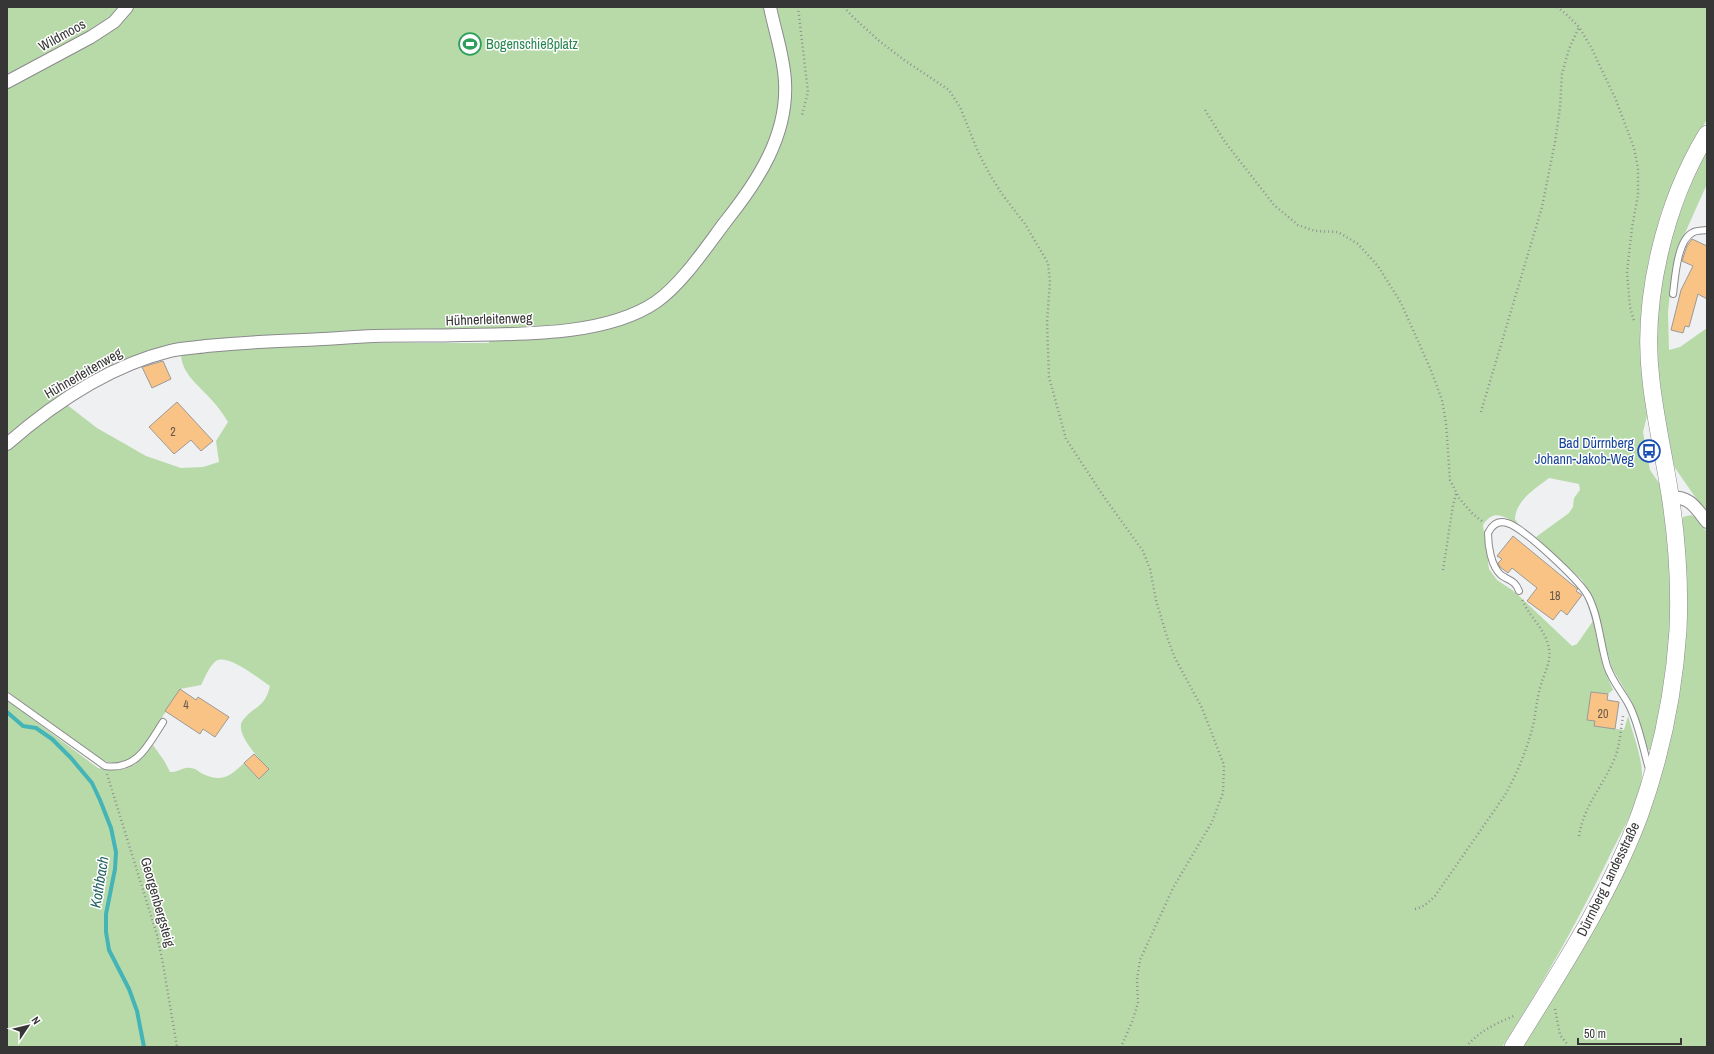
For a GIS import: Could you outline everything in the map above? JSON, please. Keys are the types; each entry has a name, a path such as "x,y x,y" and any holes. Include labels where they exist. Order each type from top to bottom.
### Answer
{"main road":[{"name":"Dürrnberg Landesstraße","path":"1513,1047 1552,984 1594,910 1621,858 1640,815 1652,776 1668,710 1678,628 1677,555 1670,497 1650,380 1649,340 1655,276 1665,229 1682,182 1707,134"}],"street":[{"name":"Wildmoos","path":"7,82 91,37 114,22 127,7"},
{"name":"Hühnerleitenweg","path":"7,444 32,422 60,402 91,383 132,362 173,350 250,341 376,336 495,335 564,330 595,326 623,318 642,310 658,300 676,284 737,208 769,158 780,130 784,104 785,82 770,7"},
{"path":"1670,497 1680,497 1690,502 1707,522"}],"lane":[{"path":"1673,294 1680,252 1686,238 1693,232 1707,230"},
{"path":"1519,591 1515,583 1502,576 1495,565 1488,538 1491,528 1500,522 1507,522 1516,526 1559,564 1583,589 1592,604 1603,651 1611,676 1633,716 1652,776"},
{"path":"7,696 105,766 121,767 137,758 163,722"}],"path":[{"path":"798,7 808,92 802,115"},
{"path":"844,7 878,40 904,60 949,90 960,107 978,152 990,175 1002,194 1025,224 1048,263 1050,282 1047,322 1049,377 1066,439 1104,497 1143,551 1150,569 1156,600 1167,637 1175,658 1202,708 1224,765 1223,792 1212,822 1173,888 1140,960 1137,979 1138,1003 1132,1022 1121,1047"},
{"path":"1557,7 1579,27 1591,47 1616,100 1634,148 1638,168 1638,195 1632,228 1627,272 1630,307 1634,324 1639,333 1649,340"},
{"path":"1481,412 1542,207 1555,142 1560,108 1562,74 1568,49 1579,27"},
{"path":"1205,110 1225,142 1274,205 1298,225 1315,231 1338,232 1358,244 1378,266 1401,303 1430,368 1442,400 1446,423 1450,480 1459,498 1472,514 1491,528"},
{"path":"1443,570 1456,493"},
{"path":"1415,909 1420,908 1435,896 1505,795 1514,780 1528,741 1540,686 1548,666 1549,656 1548,644 1544,635 1528,612 1519,591"},
{"path":"1579,836 1581,822 1588,806 1606,776 1616,755 1625,699"},
{"name":"Georgenbergsteig","path":"105,766 157,935 164,964 177,1047"},
{"path":"1552,984 1560,1035 1568,1045"},
{"path":"1466,1047 1476,1036 1492,1025 1515,1016"}],"green space":[{"path":"7,7 121,7 94,31 7,78"},
{"path":"132,7 1707,7 1707,119 1686,158 1662,210 1649,258 1641,324 1648,412 1643,432 1650,470 1661,486 1672,581 1668,674 1653,750 1648,750 1632,702 1612,668 1591,595 1582,580 1536,537 1569,513 1573,507 1574,498 1580,490 1579,484 1549,478 1532,491 1519,506 1515,519 1518,524 1504,517 1495,515 1487,520 1483,525 1489,569 1497,580 1515,592 1572,646 1577,644 1593,621 1603,667 1613,690 1608,694 1591,692 1587,720 1595,721 1595,726 1624,730 1628,716 1642,768 1641,784 1635,804 1621,834 1560,951 1502,1047 7,1047 7,700 98,768 117,770 130,767 136,764 153,745 170,772 188,768 194,769 210,777 221,778 230,775 244,763 259,779 269,769 249,746 244,738 241,725 247,715 265,698 270,686 235,664 221,659 216,661 209,669 201,685 180,689 141,751 128,761 122,763 103,760 89,753 7,691 7,451 23,435 66,404 97,428 146,456 181,468 203,467 219,462 216,441 228,422 216,404 190,377 184,366 181,353 294,343 489,343 490,329 200,342 157,348 121,363 117,352 111,354 114,367 7,439 7,87"},
{"path":"1707,153 1707,184 1681,242 1672,275 1668,312 1669,350 1680,347 1707,328 1707,514 1675,468 1671,455 1658,387 1656,338 1659,302 1669,240 1702,157"},
{"path":"1691,515 1695,517 1707,532 1707,1047 1522,1047 1662,772 1681,525 1683,517"}],"building":[{"path":"1692,239 1707,246 1707,299 1698,294 1689,327 1685,326 1683,333 1671,330 1681,290 1693,266 1682,261 1687,246"},
{"path":"163,361 171,379 152,388 142,367"},
{"path":"177,402 213,441 201,451 191,440 174,454 149,427"},
{"path":"1513,536 1578,589 1576,591 1582,595 1567,615 1561,610 1553,620 1527,601 1537,588 1512,568 1508,573 1500,567 1498,563 1502,559 1497,556"},
{"path":"180,689 196,700 198,697 229,717 215,737 203,729 200,734 165,711"},
{"path":"1591,692 1608,694 1607,700 1619,702 1615,729 1594,726 1595,721 1587,720"},
{"path":"254,754 269,769 259,779 244,763"}],"waterway":[{"name":"Kothbach","path":"7,712 23,726 36,728 52,739 71,758 92,783 100,800 111,828 116,852 115,869 106,914 106,932 109,950 129,989 137,1011 144,1047"}],"place":[{"name":"Bogenschießplatz","path":"470,44"},
{"name":"Bad Dürrnberg Johann-Jakob-Weg","path":"1649,451"}]}
